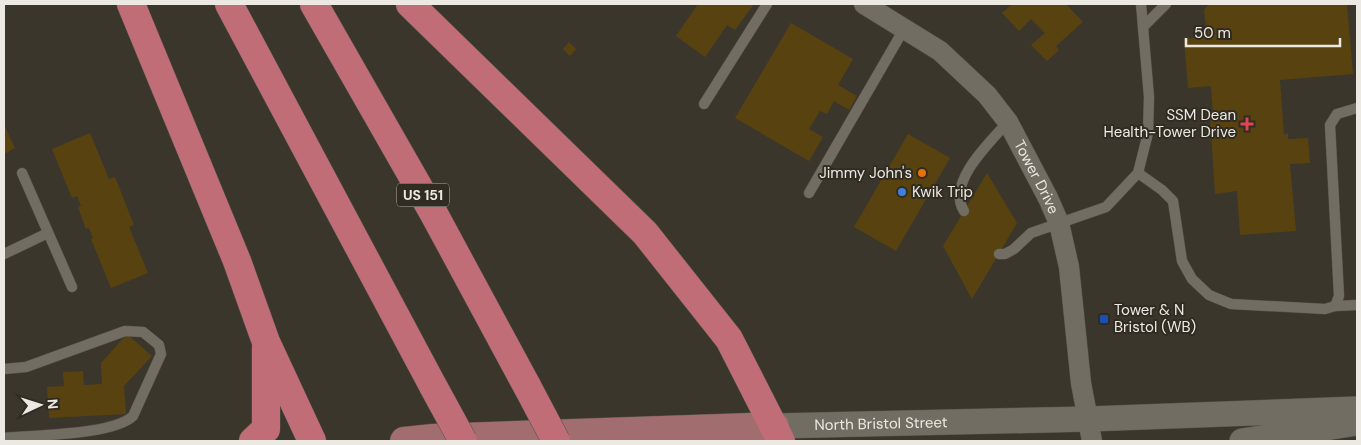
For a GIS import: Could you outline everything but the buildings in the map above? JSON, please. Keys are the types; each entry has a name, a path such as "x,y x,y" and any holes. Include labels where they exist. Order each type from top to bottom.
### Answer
{"highway":[{"path":"131,4 237,261 266,342 312,441"},
{"path":"229,4 463,441"},
{"name":"US 151","path":"314,4 434,214 556,441"},
{"path":"410,4 646,233 729,339 778,433"},
{"path":"253,441 266,429 266,342"}],"main road":[{"name":"North Bristol Street","path":"404,441 433,438 778,433"}],"street":[{"name":"Tower Drive","path":"864,4 940,51 987,95 1008,122 1059,223 1069,267 1081,383 1090,430"},
{"name":"North Bristol Street","path":"778,433 1090,430 1357,409"},
{"path":"1242,441 1357,423"}],"lane":[{"path":"704,104 767,4"},
{"path":"999,254 1005,254 1014,249 1031,233 1106,207 1138,173 1148,134 1149,97 1141,4"},
{"path":"1143,27 1166,4"},
{"path":"809,193 904,29"},
{"path":"1335,306 1340,296 1330,125 1337,114 1357,108"},
{"path":"964,211 959,204 959,193 965,178 976,158 1008,122"},
{"path":"22,173 72,287"},
{"path":"1138,173 1162,190 1173,201 1182,261 1192,279 1209,295 1231,304 1325,309 1335,306 1357,305"},
{"path":"4,254 48,233"},
{"path":"4,369 26,367 125,331 143,332 159,345 161,354 134,416 126,423 90,430 4,438"}],"place":[{"name":"SSM Dean Health-Tower Drive","path":"1247,124"},
{"name":"Jimmy John's","path":"922,173"},
{"name":"Kwik Trip","path":"902,192"},
{"name":"Tower & N Bristol (WB)","path":"1104,319"}]}
